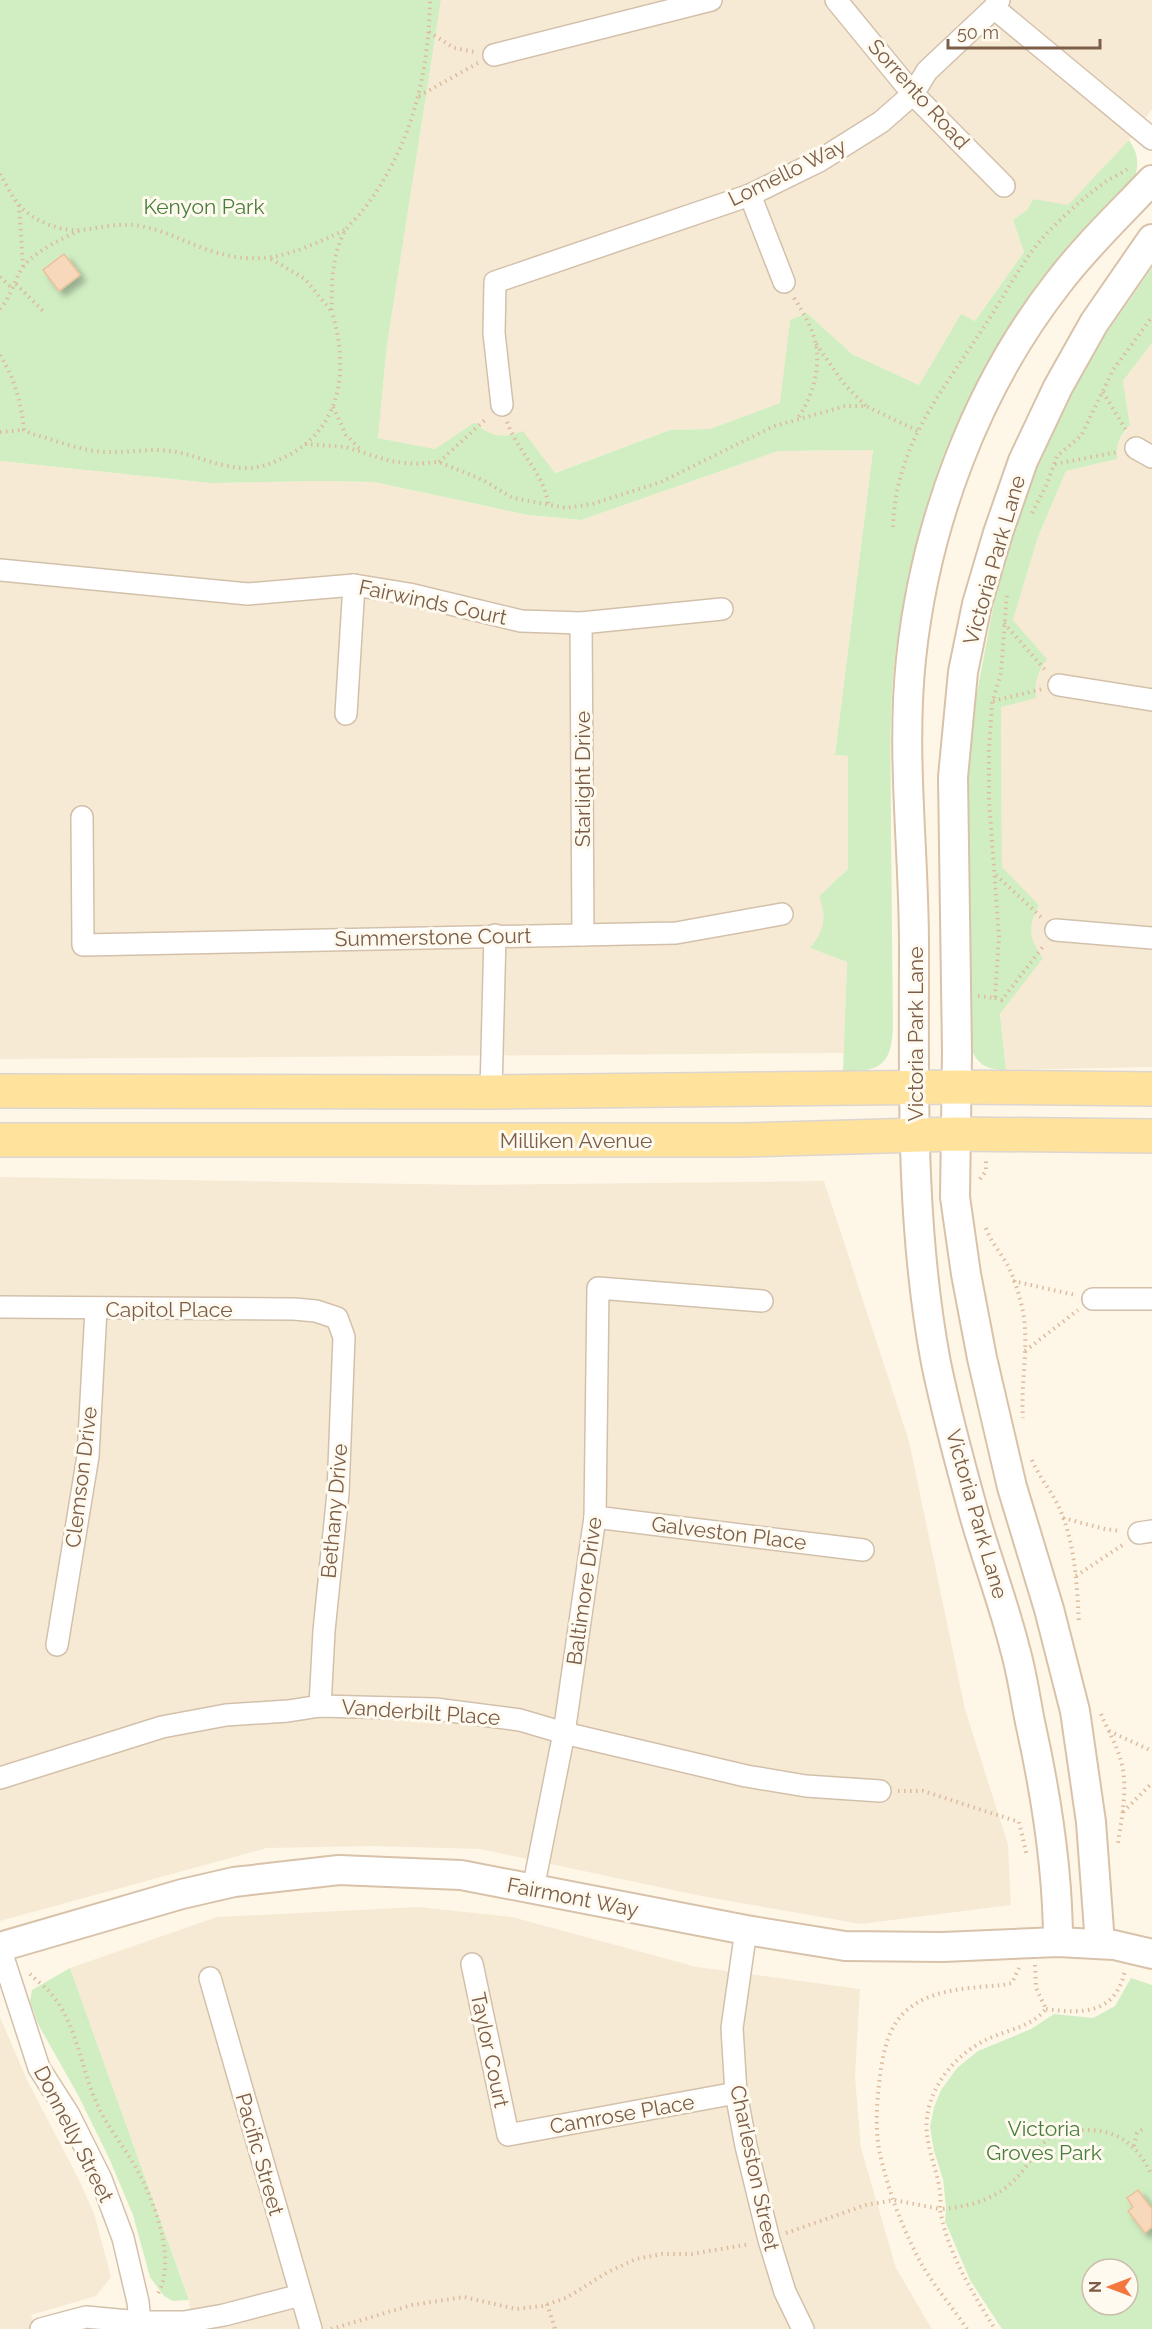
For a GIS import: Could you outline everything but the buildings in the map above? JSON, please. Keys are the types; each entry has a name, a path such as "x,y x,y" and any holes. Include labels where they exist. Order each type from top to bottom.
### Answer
{"main road":[{"path":"0,1091 490,1092 914,1087 1152,1089"},
{"name":"Milliken Avenue","path":"0,1140 742,1140 956,1134 1152,1136"}],"street":[{"path":"494,55 711,0"},
{"name":"Sorrento Road","path":"836,0 913,94 1004,186"},
{"path":"997,4 1152,139"},
{"name":"Lomello Way","path":"502,405 494,333 495,282 750,195 828,156 881,122 913,94 927,71 997,4"},
{"name":"Victoria Park Lane","path":"1058,1942 1058,1916 1048,1814 1016,1650 972,1506 936,1363 917,1217 914,1087 914,887 908,748 911,661 922,582 955,473 979,414 1005,362 1057,283 1087,249 1143,172"},
{"path":"750,195 784,282"},
{"name":"Victoria Park Lane","path":"1100,1944 1091,1822 1075,1711 1049,1609 1012,1487 982,1358 966,1274 955,1197 957,1087 953,777 963,672 977,604 1023,461 1058,387 1101,313 1152,239"},
{"name":"Fairwinds Court","path":"0,570 249,594 354,585 409,594 521,621 581,623 722,609"},
{"path":"346,714 354,585"},
{"name":"Starlight Drive","path":"581,623 583,935"},
{"path":"1059,685 1152,700"},
{"name":"Summerstone Court","path":"82,817 83,945 676,933 782,914"},
{"path":"1056,930 1152,938"},
{"path":"490,1092 495,935"},
{"name":"Baltimore Drive","path":"533,1889 564,1733 595,1517 598,1288 762,1300"},
{"path":"1093,1299 1152,1299"},
{"name":"Capitol Place","path":"0,1307 294,1309 316,1311 337,1318"},
{"name":"Clemson Drive","path":"57,1645 88,1456 96,1309"},
{"name":"Bethany Drive","path":"320,1706 324,1631 338,1493 344,1337 337,1318"},
{"name":"Galveston Place","path":"595,1517 863,1550"},
{"name":"Vanderbilt Place","path":"0,1778 162,1727 226,1715 288,1711 320,1706 435,1709 520,1720 564,1733 746,1776 806,1786 880,1791"},
{"name":"Fairmont Way","path":"0,1947 182,1894 234,1882 339,1870 461,1875 746,1930 845,1946 943,1947 1058,1942 1140,1949 1152,1954"},
{"name":"Charleston Street","path":"746,1930 732,2028 736,2093 746,2146 769,2240 785,2292 803,2329"},
{"name":"Donnelly Street","path":"0,1947 39,2068 69,2115 101,2180 123,2238 138,2302 140,2322"},
{"name":"Taylor Court","path":"472,1964 508,2135"},
{"name":"Pacific Street","path":"210,1978 311,2329"},
{"name":"Camrose Place","path":"508,2135 736,2093"},
{"path":"41,2329 86,2318 184,2322 224,2316 301,2295"}],"path":[{"path":"23,267 56,242 80,230 106,225 132,224 155,228 204,249 226,255 271,259 300,251 345,230 363,211 388,172 403,141 424,73 429,32 429,0"},
{"path":"429,32 454,48 494,55"},
{"path":"418,96 494,55"},
{"path":"893,527 894,506 907,456 931,404 986,324 1031,251 1068,212 1106,181 1120,174 1143,172"},
{"path":"0,174 2,181 19,205 32,216 61,228 80,230"},
{"path":"0,309 13,290 23,267 19,205"},
{"path":"0,432 24,430 105,452 169,451 191,455 221,466 248,468 271,464 305,444 315,435 330,415 333,406 339,384 341,361 338,333 332,312 333,274 345,230"},
{"path":"271,259 305,279 332,312"},
{"path":"0,277 13,290"},
{"path":"784,282 807,317 816,343 845,385 866,406 918,430"},
{"path":"16,284 45,313"},
{"path":"797,419 805,408 813,386 816,343"},
{"path":"0,356 9,369 21,401 24,430"},
{"path":"1054,464 1144,453 1103,392"},
{"path":"439,462 502,405 513,438 547,492 548,506"},
{"path":"333,406 346,435 362,451"},
{"path":"305,444 346,447 390,460 414,464 439,462 483,480 513,498 566,508 592,504 661,482 774,426 846,406 866,406"},
{"path":"993,701 1059,685 1004,623"},
{"path":"995,875 1056,930 1002,1000 995,999"},
{"path":"1013,1281 1093,1299"},
{"path":"1024,1352 1093,1299"},
{"path":"1063,1518 1105,1529 1145,1532"},
{"path":"1076,1576 1145,1532"},
{"path":"1108,1730 1152,1751"},
{"path":"1123,1812 1152,1783"},
{"path":"880,1791 923,1791 1019,1822"},
{"path":"967,2329 923,2267 905,2231 894,2200 879,2148 877,2104 882,2059 892,2027 908,2010 947,1991 1012,1983 1020,1967 1035,1965 1036,1988 1046,2009"},
{"path":"1046,2009 1087,2012 1117,1994 1125,1970"},
{"path":"29,1973 53,1995 69,2021 97,2104 141,2177 161,2233 165,2271 162,2288 140,2322"},
{"path":"995,2329 968,2284 949,2241 940,2209 940,2183 928,2138 927,2118 942,2078 954,2063 970,2049 989,2038 1029,2023 1038,2018 1046,2009"},
{"path":"1134,2146 1137,2133 1143,2129"},
{"path":"331,2329 412,2305 464,2297 516,2309 547,2304 566,2298 608,2272 636,2259 662,2254 692,2254 769,2240 867,2205 894,2200 940,2209 957,2208 991,2198 1022,2173 1036,2151 1055,2133 1070,2130 1093,2130 1115,2134 1134,2146 1144,2158 1152,2176"},
{"path":"547,2304 555,2329"}],"shaded area":[{"path":"441,0 1152,0 1152,109 1129,140 1068,206 1033,199 1027,210 1013,220 1024,252 975,321 961,315 919,385 852,354 807,313 790,320 781,403 710,429 670,430 554,473 511,436 488,433 475,422 435,449 378,438 387,345"},
{"path":"1152,343 1152,1067 1006,1070 1000,1014 1042,958 1035,948 1031,935 1031,920 1039,905 1002,868 1001,707 1035,685 1038,672 1046,659 1013,620 1038,537 1066,471 1117,459 1116,447 1120,437 1130,425 1123,381"},
{"path":"873,450 835,755 848,756 848,869 819,896 823,908 823,928 820,936 810,948 847,962 844,1053 0,1059 0,461 210,483 374,482 528,515 581,520 778,451"},
{"path":"0,1177 475,1185 824,1181 909,1441 965,1709 1008,1845 1011,1905 861,1924 701,1896 480,1849 372,1846 267,1848 0,1921"},
{"path":"418,1907 512,1917 697,1967 860,1989 855,2077 861,2148 896,2268 932,2329 192,2329 189,2299 70,1968 217,1917"},
{"path":"0,2017 27,2080 94,2213 111,2277 96,2296 31,2315 36,2329 0,2329"}],"green space":[{"name":"Kenyon Park","path":"0,0 441,0 387,345 378,438 435,449 475,422 491,434 503,436 523,431 555,473 670,430 710,429 780,403 790,320 807,313 852,354 919,385 961,314 975,321 1024,252 1013,220 1027,210 1033,199 1068,205 1129,140 1135,150 1137,160 1134,181 1054,267 1012,323 968,404 932,493 918,540 907,586 893,677 891,754 893,1025 890,1048 882,1063 867,1070 843,1072 847,962 810,948 823,924 823,911 819,896 848,869 848,756 835,755 873,450 778,451 581,520 528,515 374,482 210,483 0,461"},
{"path":"1152,268 1152,343 1123,381 1130,425 1119,440 1117,459 1066,471 1038,537 1013,620 1047,659 1037,677 1036,698 1001,707 1002,867 1039,905 1031,932 1034,944 1043,958 1000,1014 1006,1070 993,1069 983,1065 975,1057 970,1045 968,768 975,703 999,576 1014,524 1047,441 1069,396 1093,352"},
{"path":"70,1968 189,2300 173,2301 164,2296 150,2277 133,2215 109,2158 78,2095 38,2024 30,2001 32,1990"},
{"name":"Victoria Groves Park","path":"1131,1978 1152,1985 1152,2329 1002,2329 970,2280 945,2221 943,2179 934,2151 930,2127 934,2107 941,2090 957,2068 978,2051 1031,2029 1054,2014 1093,2018 1115,2006"}]}
